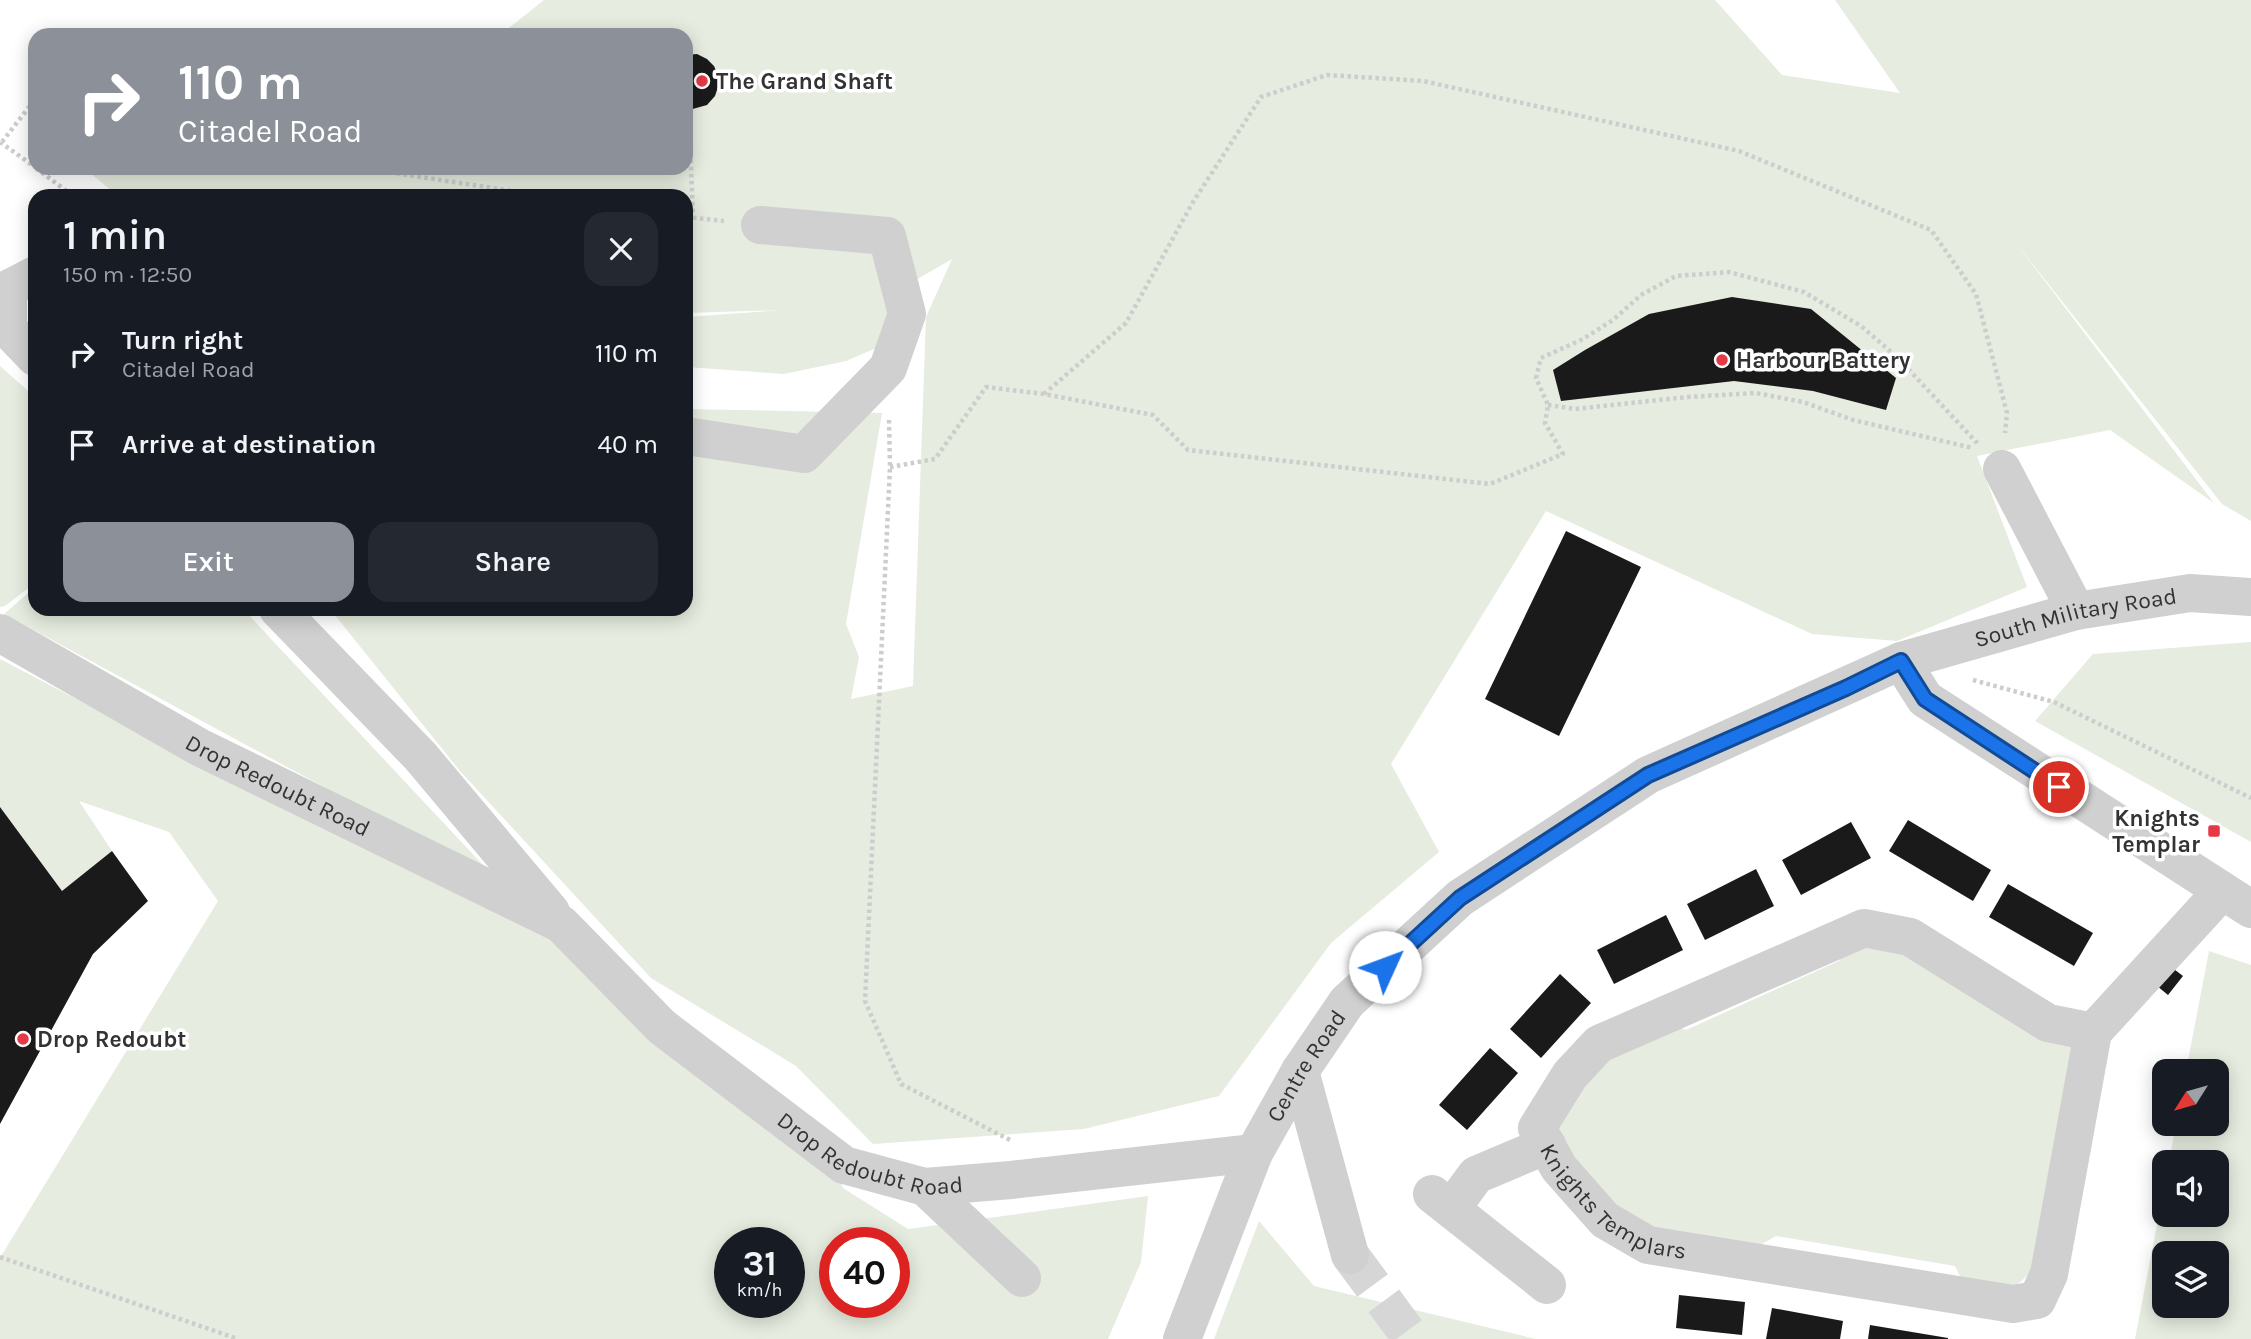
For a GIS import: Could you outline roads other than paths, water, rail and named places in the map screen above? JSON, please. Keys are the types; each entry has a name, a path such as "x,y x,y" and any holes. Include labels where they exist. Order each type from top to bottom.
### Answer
{"street":[{"path":"693,437 804,454 888,368 907,314 887,236 760,225"},
{"path":"28,279 8,289 8,329 28,350"},
{"path":"2002,469 2076,611"},
{"name":"South Military Road","path":"1901,661 2076,611 2190,593 2251,597"},
{"name":"Drop Redoubt Road","path":"285,616 421,757 561,924 662,1027 844,1165 925,1187 1254,1153"},
{"name":"Drop Redoubt Road","path":"0,633 199,747 561,924"},
{"path":"1901,661 1925,699 2236,900 2093,1032"},
{"name":"Centre Road","path":"1182,1339 1254,1153 1300,1071 1347,1002 1460,898 1648,775 1901,661"},
{"name":"Knights Templars","path":"1864,928 1910,937 2048,1023 2093,1032 2049,1274 2037,1300 2013,1304 1648,1245 1605,1220 1559,1168 1537,1128 1570,1075 1599,1044 1864,928"},
{"path":"1300,1071 1350,1255"},
{"path":"1547,1145 1476,1175 1442,1201 1547,1284"},
{"path":"925,1187 1022,1278"}],"tunnel":[{"path":"1350,1255 1412,1339"}],"place":[{"name":"The Grand Shaft","path":"702,81"},
{"name":"Harbour Battery","path":"1722,360"},
{"name":"Knights Templar","path":"2214,831"},
{"name":"Drop Redoubt","path":"23,1039"}]}
